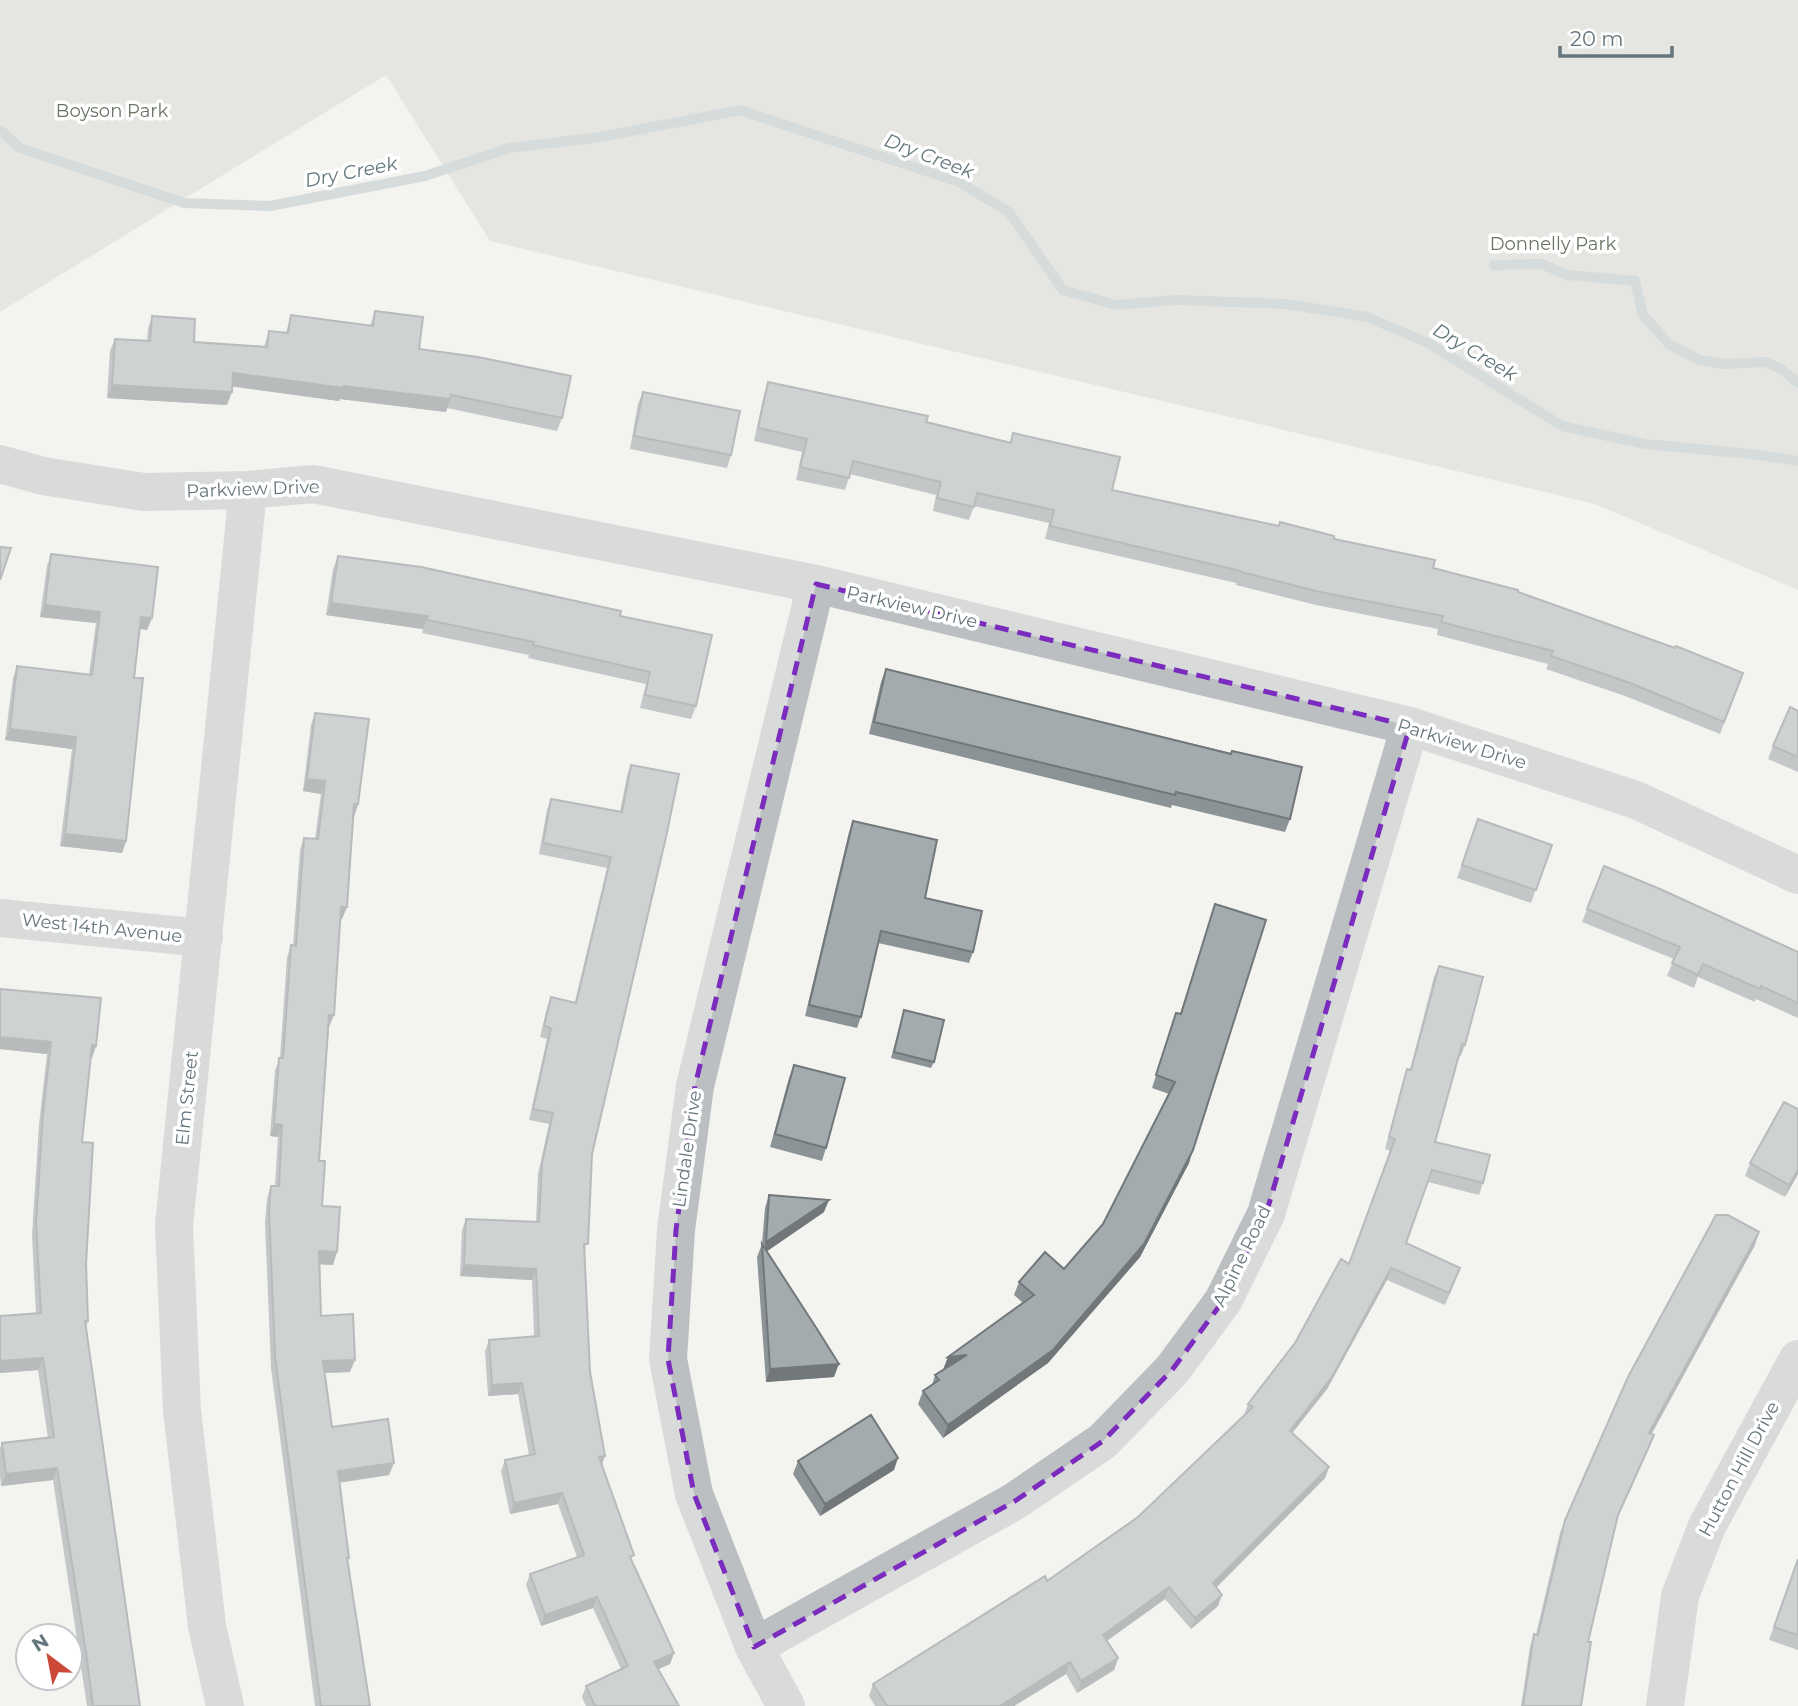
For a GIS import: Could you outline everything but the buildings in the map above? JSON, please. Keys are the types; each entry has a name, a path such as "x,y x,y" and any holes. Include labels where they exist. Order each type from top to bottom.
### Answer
{"street":[{"name":"Parkview Drive","path":"0,464 43,476 144,492 248,490 313,484 816,584 1410,726 1636,800 1798,875"},
{"name":"Elm Street","path":"225,1706 207,1626 183,1410 174,1225 248,490"},
{"name":"Lindale Drive","path":"786,1706 754,1647 694,1494 668,1359 676,1230 695,1086 816,584"},
{"name":"Alpine Road","path":"754,1647 1015,1502 1103,1441 1171,1370 1223,1301 1266,1214 1410,726"},
{"name":"West 14th Avenue","path":"0,918 204,938"},
{"name":"Hutton Hill Drive","path":"1665,1706 1680,1596 1707,1526 1798,1359"}],"highlighted area":[{"path":"816,584 1410,726 1266,1214 1223,1301 1172,1370 1103,1441 1015,1501 754,1647 694,1494 668,1359 676,1230 695,1086"}],"green space":[{"name":"Donnelly Park","path":"0,0 1798,0 1798,590 1595,504 490,241 386,75 0,312"}],"waterway":[{"name":"Dry Creek","path":"0,130 20,148 184,203 270,206 425,176 510,148 601,137 740,110 959,182 1009,212 1063,290 1116,305 1177,300 1287,304 1367,317 1428,343 1562,426 1645,444 1798,461"},
{"path":"1494,265 1542,264 1567,275 1635,281 1643,315 1669,344 1699,360 1724,364 1765,362 1781,369 1798,383"}],"park label":[{"name":"Boyson Park","path":"112,111"}]}
